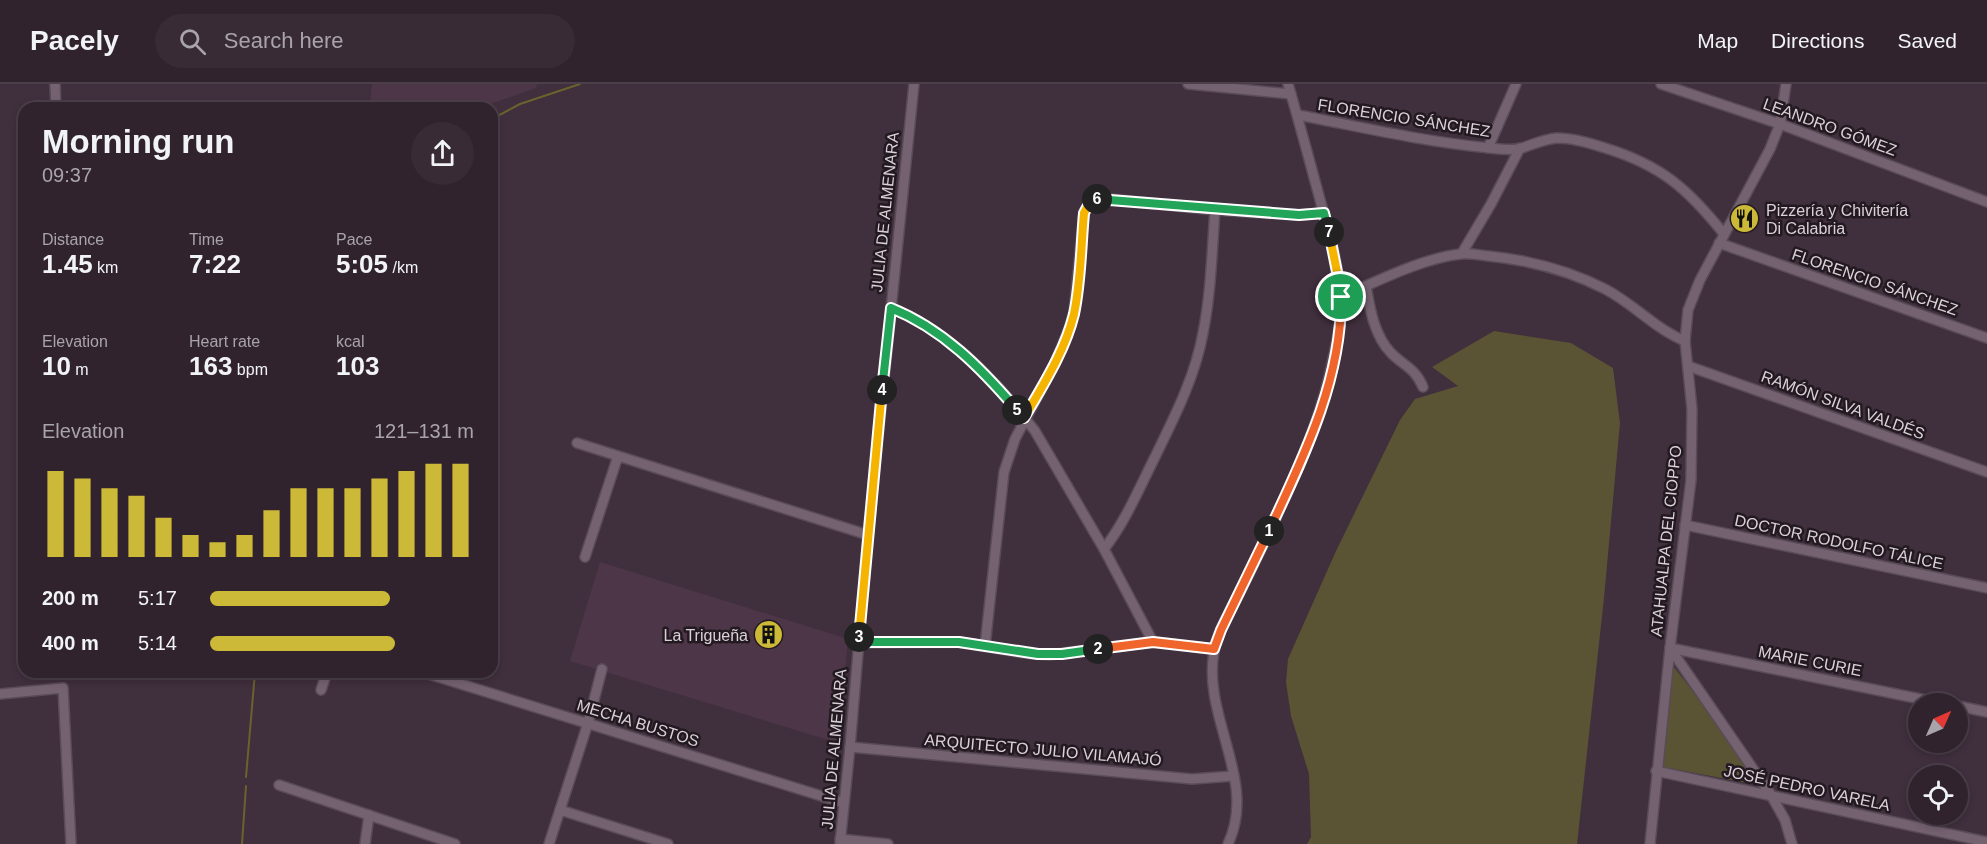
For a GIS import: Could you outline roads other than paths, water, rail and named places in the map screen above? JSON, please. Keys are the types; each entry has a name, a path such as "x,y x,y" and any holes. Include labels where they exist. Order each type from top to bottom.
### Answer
{"street":[{"path":"55,84 56,102"},
{"name":"JULIA DE ALMENARA","path":"840,842 868,535 914,84"},
{"path":"1188,84 1291,94"},
{"path":"1228,844 1234,829 1236,812 1234,776 1212,675 1214,649 1304,456 1319,418 1330,377 1341,316 1341,297 1334,255 1288,84"},
{"path":"1488,148 1516,84"},
{"name":"LEANDRO GÓMEZ","path":"1661,84 1780,124 1987,202"},
{"name":"ATAHUALPA DEL CIOPPO","path":"1650,844 1656,771 1691,480 1692,409 1685,341 1688,310 1721,238 1770,149 1780,124 1786,84"},
{"name":"FLORENCIO SÁNCHEZ","path":"1298,115 1436,141 1488,148 1520,148 1549,139 1572,139 1595,144 1637,158 1659,169 1702,208 1721,238 1987,338"},
{"path":"1462,253 1520,148"},
{"path":"986,646 1001,488 1008,456 1024,418 1055,363 1069,329 1075,303 1084,213 1087,206 1100,198 1215,210 1299,215 1324,213"},
{"path":"1104,549 1116,534 1146,476 1187,389 1198,356 1203,333 1215,210"},
{"path":"1341,297 1431,261 1462,253 1512,258 1556,268 1582,278 1608,291 1669,335 1685,341"},
{"path":"1366,286 1379,337 1390,353 1415,372 1424,387"},
{"path":"891,308 920,321 950,342 990,379 1035,431 1104,549 1153,642"},
{"name":"RAMÓN SILVA VALDÉS","path":"1688,366 1987,472"},
{"path":"577,443 868,535"},
{"path":"585,557 618,456"},
{"name":"DOCTOR RODOLFO TÁLICE","path":"1685,525 1987,588"},
{"path":"858,642 959,642 1050,655 1153,642 1214,649"},
{"path":"1670,648 1771,795 1785,819 1792,844"},
{"name":"MARIE CURIE","path":"1670,648 1908,696"},
{"path":"549,844 588,723 602,669"},
{"path":"321,690 325,678"},
{"name":"MECHA BUSTOS","path":"442,678 844,803"},
{"path":"0,694 63,688 71,844"},
{"path":"1968,708 1987,712"},
{"name":"ARQUITECTO JULIO VILAMAJÓ","path":"850,747 1192,779 1234,776"},
{"name":"JOSÉ PEDRO VARELA","path":"1656,771 1987,842"},
{"path":"279,785 455,844"},
{"path":"560,810 668,844"},
{"path":"365,844 369,815"},
{"path":"1942,844 1943,832"},
{"path":"840,842 888,844"}],"waterway":[{"path":"498,116 520,104 580,84"},
{"path":"246,777 254,678"},
{"path":"242,844 246,786"}],"place":[{"name":"Pizzería y Chivitería Di Calabria","path":"1745,219"},
{"name":"La Trigueña","path":"769,635"}]}
